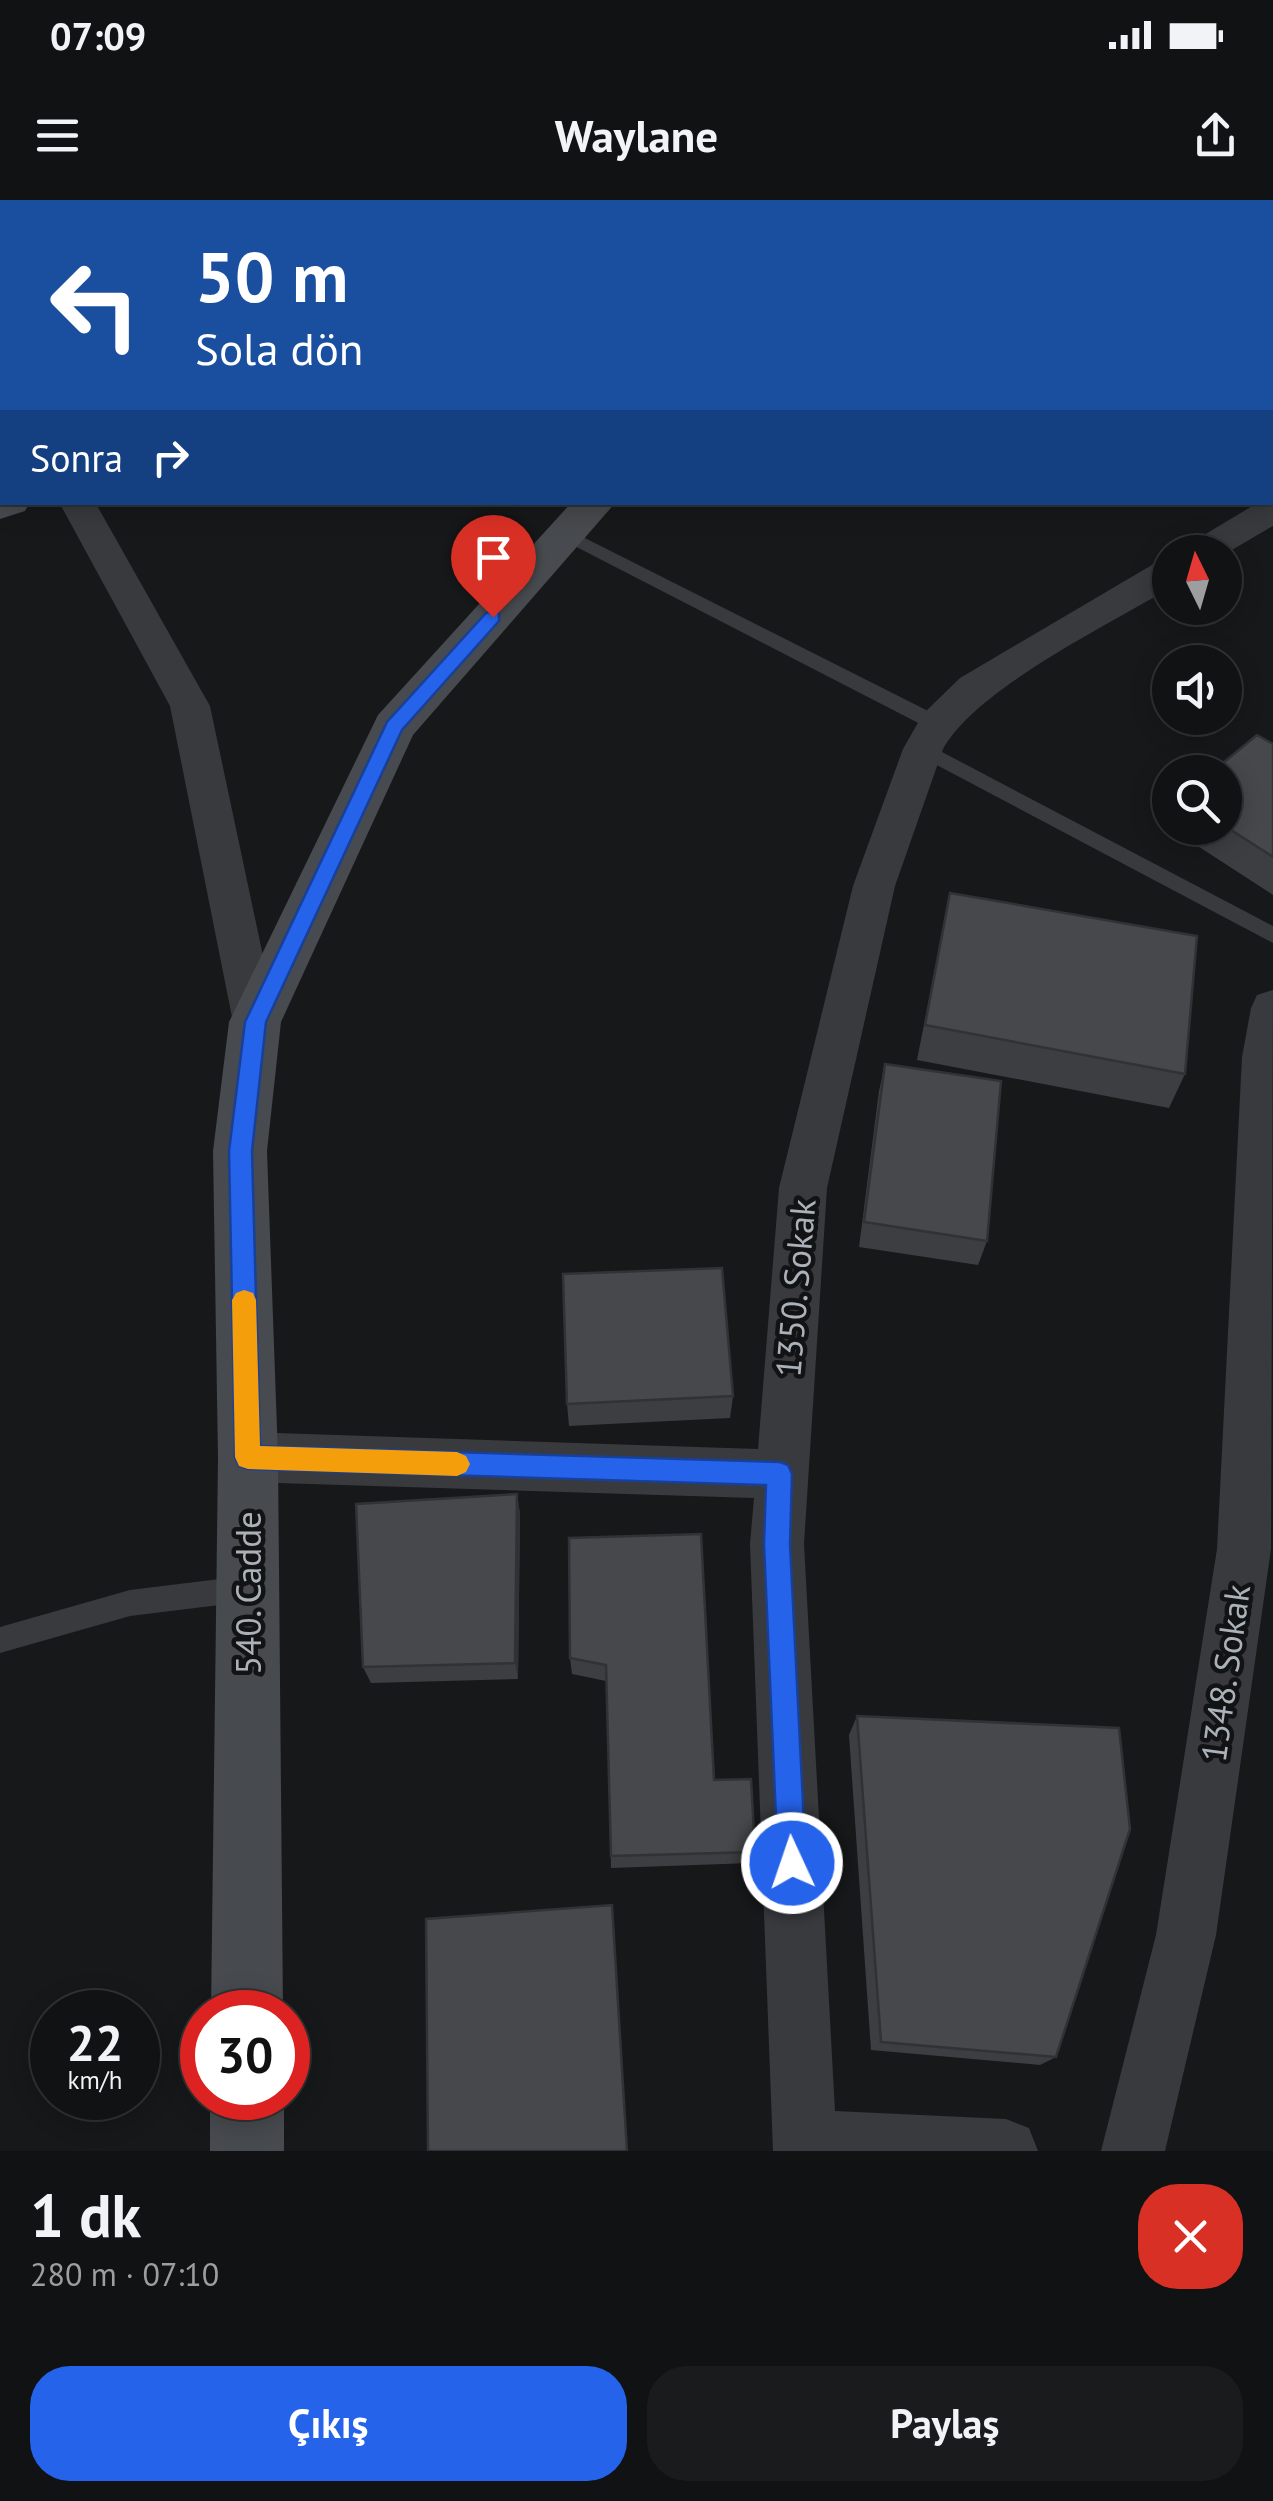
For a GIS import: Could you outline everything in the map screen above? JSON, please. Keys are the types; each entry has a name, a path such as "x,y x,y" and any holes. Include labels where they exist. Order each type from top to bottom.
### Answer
{"street":[{"path":"79,505 190,706 255,1022"},
{"path":"1231,535 1273,510"},
{"name":"540. Cadde","path":"248,1990 248,1457 240,1151 255,1022 394,726 581,519"},
{"name":"1350. Sokak","path":"805,2147 777,1544 803,1188 874,886 930,736 974,688 1152,583"},
{"name":"1348. Sokak","path":"1133,2151 1186,1935 1258,1555 1266,1058 1273,1008"},
{"path":"248,1457 780,1474"},
{"path":"248,2120 248,2151"},
{"path":"805,2147 1006,2151"}],"lane":[{"path":"581,519 930,736 1273,934"},
{"path":"0,1640 130,1603 248,1589"}],"building":[{"path":"1257,735 1273,744 1273,857 1242,837 1242,755 1233,755"},
{"path":"950,893 1197,936 1185,1074 925,1025"},
{"path":"885,1064 1001,1081 987,1241 864,1222"},
{"path":"722,1268 733,1396 567,1404 563,1274"},
{"path":"517,1494 515,1663 363,1667 356,1504"},
{"path":"701,1534 714,1780 751,1779 755,1852 611,1856 606,1665 570,1658 569,1538"},
{"path":"857,1716 1119,1728 1130,1829 1056,2057 881,2042"},
{"path":"612,1905 627,2151 428,2151 426,1919"}],"slow traffic":[{"path":"244,1300 248,1457 457,1464"}],"route":[{"path":"493,617 394,726 255,1022 240,1151 248,1457 780,1474 777,1544 792,1863"}]}
